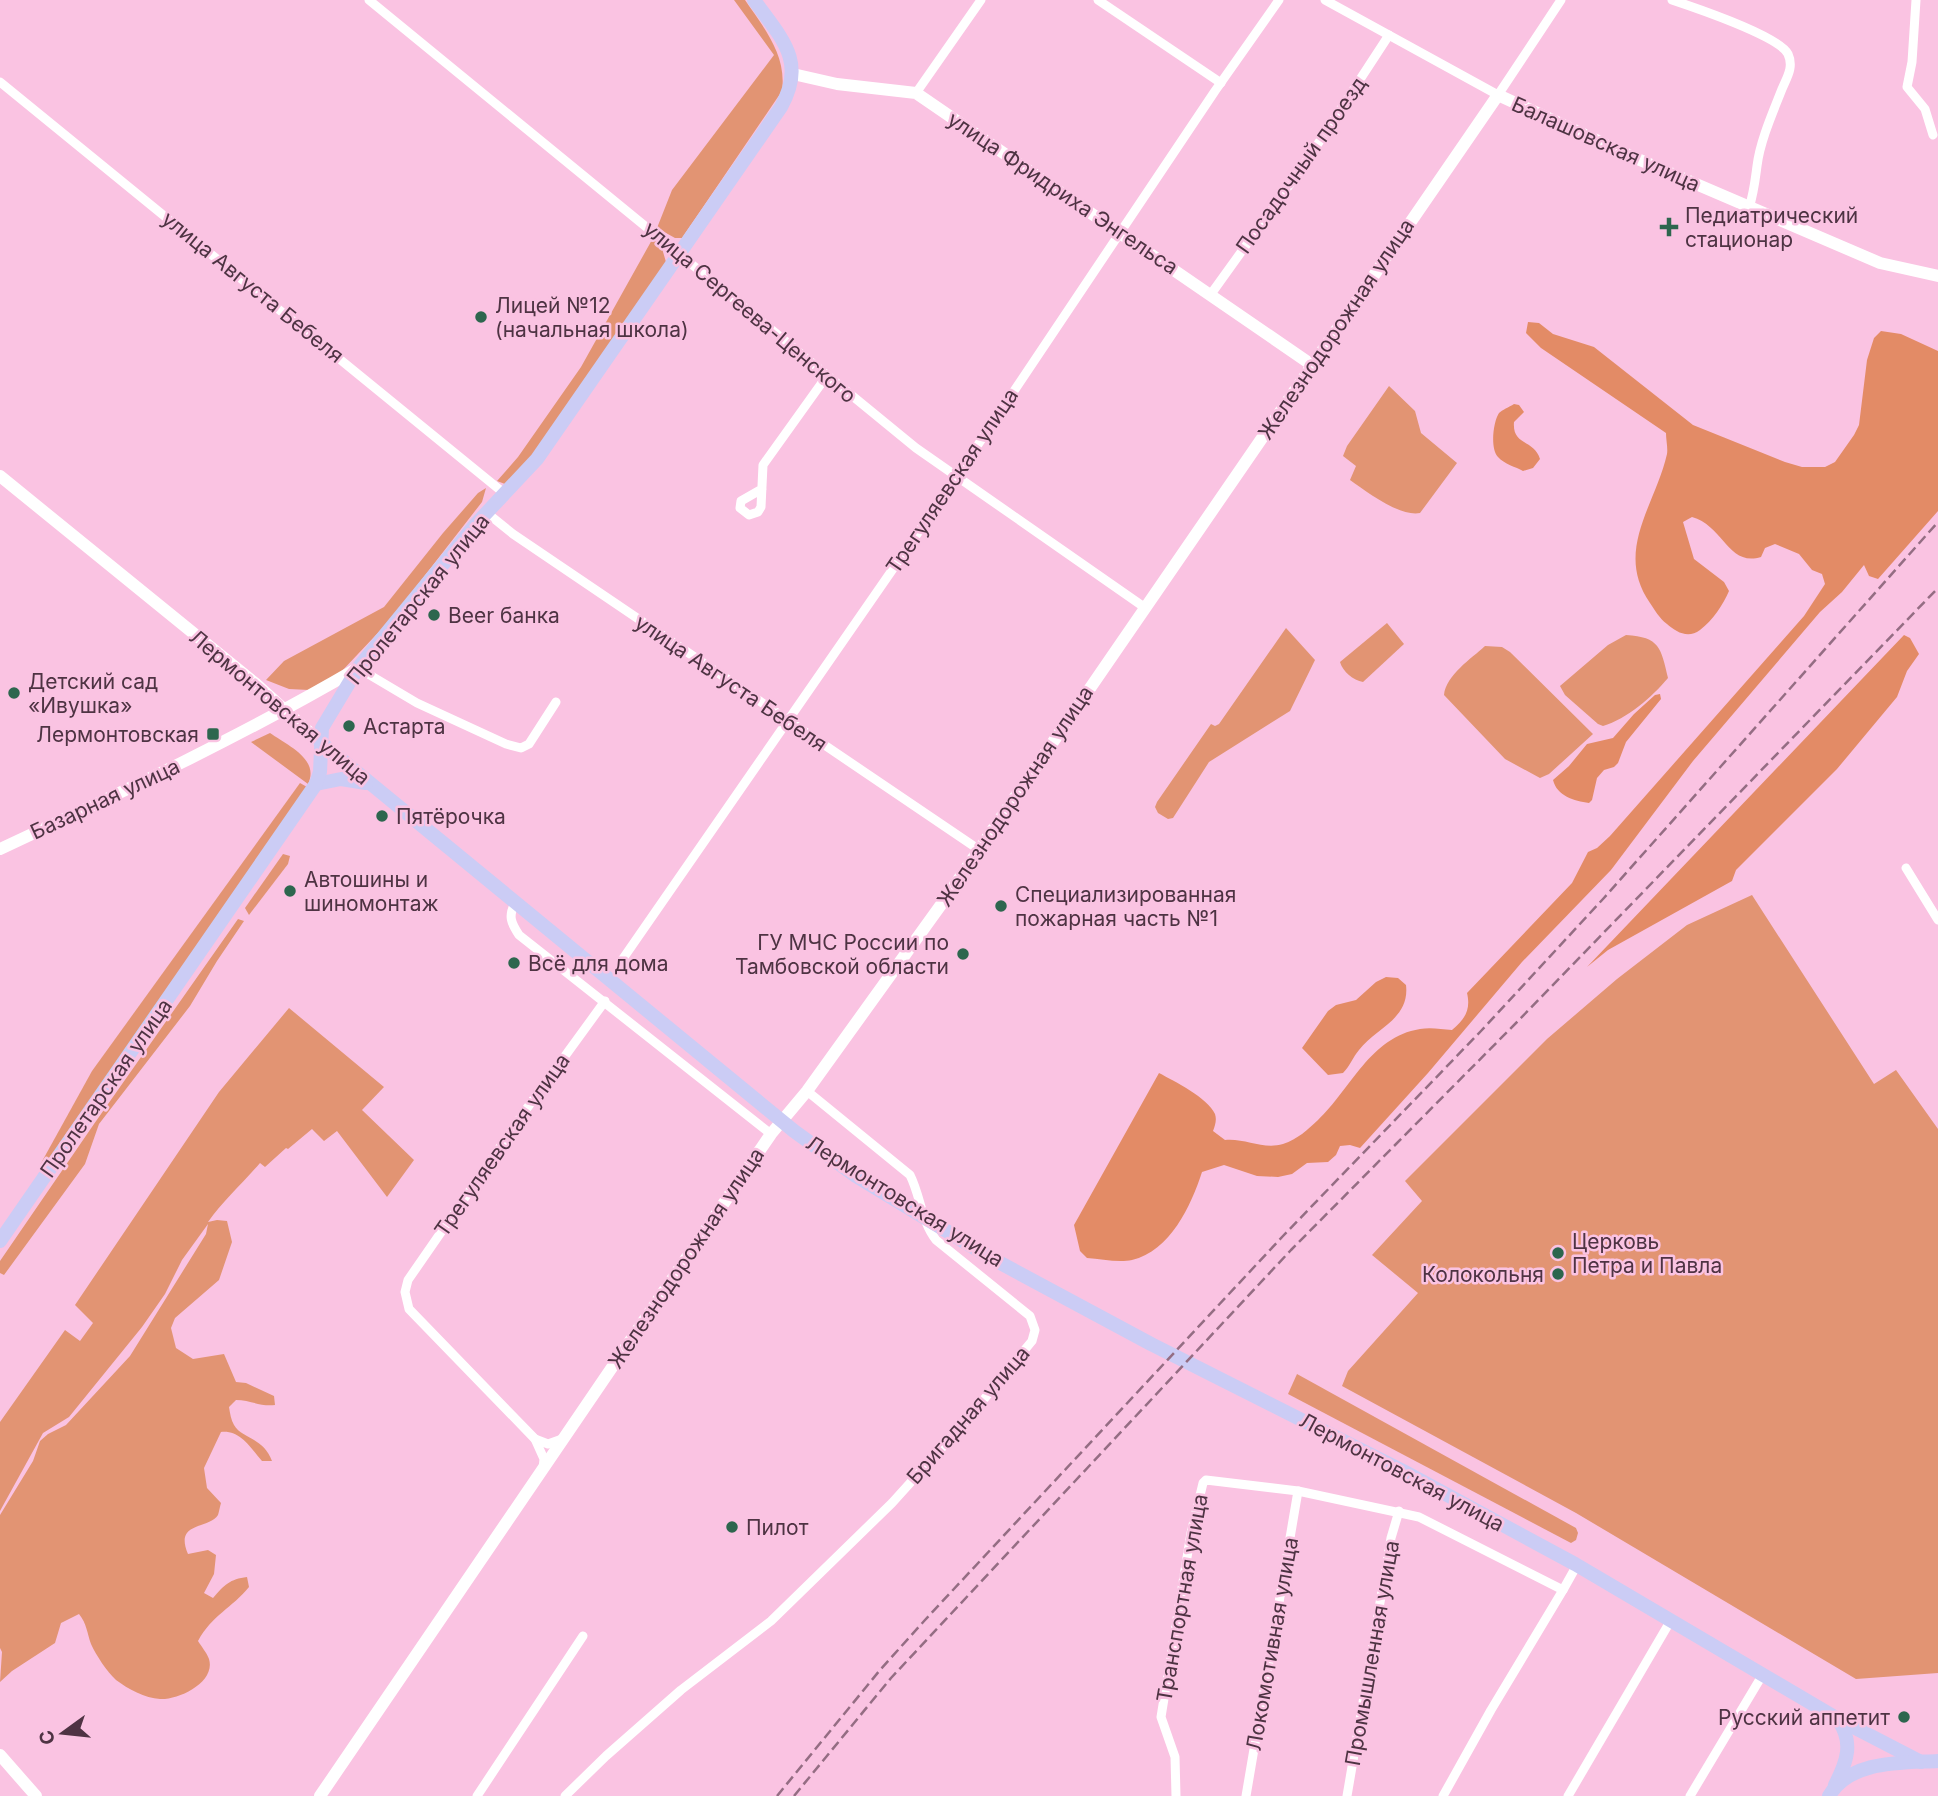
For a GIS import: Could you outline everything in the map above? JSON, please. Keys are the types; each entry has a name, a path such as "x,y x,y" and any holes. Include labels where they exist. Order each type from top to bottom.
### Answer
{"main road":[{"path":"754,0 789,54 793,74"},
{"name":"Пролетарская улица","path":"2,1235 316,784 320,772 322,729 358,668 487,513 537,459 781,107 790,92 793,74"},
{"name":"Лермонтовская улица","path":"320,742 794,1131 915,1214 1104,1319 1403,1471 1577,1565 1838,1718 1921,1762"},
{"path":"316,784 348,779 374,786"},
{"path":"1832,1791 1844,1769 1849,1749 1844,1728 1838,1718"},
{"path":"1832,1791 1853,1773 1872,1766 1938,1761"}],"street":[{"name":"улица Сергеева-Ценского","path":"369,0 916,448 1144,607"},
{"path":"916,93 981,0"},
{"path":"1098,0 1221,83"},
{"name":"Трегуляевская улица","path":"622,960 957,476 1279,0"},
{"name":"Балашовская улица","path":"1325,0 1498,95 1749,208 1880,263 1938,276"},
{"name":"Железнодорожная улица","path":"320,1796 771,1134 807,1091 921,932 1561,0"},
{"path":"1672,0 1697,4 1750,30 1784,48 1790,61 1790,72 1761,150 1749,208"},
{"path":"1916,0 1912,62 1907,87 1925,109 1933,135"},
{"name":"Посадочный проезд","path":"1210,294 1308,159 1389,35"},
{"name":"улица Фридриха Энгельса","path":"793,74 837,84 916,93 1312,365"},
{"name":"улица Августа Бебеля","path":"0,82 505,494"},
{"path":"762,489 763,465 826,377"},
{"name":"Лермонтовская улица","path":"0,475 253,681 320,742"},
{"name":"улица Августа Бебеля","path":"487,513 513,534 978,849"},
{"path":"358,668 417,703 506,744 521,748 529,744 556,702"},
{"name":"Базарная улица","path":"0,849 152,778 358,668"},
{"path":"1906,868 1938,920"},
{"path":"515,903 510,914 511,924 519,935 771,1134"},
{"name":"Трегуляевская улица","path":"535,1439 409,1309 405,1292 408,1280 605,1001"},
{"name":"Бригадная улица","path":"565,1796 606,1756 709,1668 771,1621 892,1503 1032,1341 1035,1330 1030,1316 936,1240 929,1230 910,1175 807,1091"},
{"path":"535,1439 548,1444 565,1438"},
{"path":"535,1439 542,1452 543,1471"},
{"name":"Транспортная улица","path":"1176,1796 1175,1757 1161,1717 1191,1533 1203,1483 1211,1479 1298,1491"},
{"path":"1298,1491 1419,1517 1563,1590"},
{"name":"Локомотивная улица","path":"1246,1796 1298,1491"},
{"name":"Промышленная улица","path":"1347,1796 1391,1538 1399,1511"},
{"path":"1443,1796 1577,1565"},
{"path":"1568,1796 1671,1620"},
{"path":"477,1796 583,1636"},
{"path":"1690,1796 1763,1674"},
{"path":"0,1755 36,1796"}],"shaded area":[{"path":"734,0 745,0 772,42 781,66 782,91 682,238 675,238 657,228 672,190 774,55"},
{"path":"653,238 661,245 666,262 527,464 505,484 497,481 518,457 581,367"},
{"path":"1528,322 1539,323 1553,334 1594,347 1693,425 1802,467 1825,467 1835,462 1854,435 1859,425 1867,360 1874,338 1881,331 1901,334 1938,351 1938,511 1878,579 1869,576 1864,565 1842,592 1820,612 1693,761 1611,870 1522,962 1360,1148 1340,1146 1336,1155 1328,1162 1307,1163 1292,1174 1278,1177 1257,1176 1224,1165 1202,1172 1185,1212 1168,1237 1157,1247 1145,1255 1127,1261 1087,1258 1080,1251 1074,1225 1159,1073 1190,1090 1211,1108 1216,1121 1213,1131 1225,1140 1261,1145 1283,1144 1298,1137 1318,1120 1374,1053 1388,1042 1420,1029 1452,1030 1466,1014 1467,993 1572,883 1588,852 1610,836 1804,616 1825,584 1822,574 1812,570 1799,554 1775,544 1765,548 1761,557 1750,559 1741,556 1712,528 1692,517 1683,522 1694,559 1724,582 1729,591 1721,607 1696,633 1682,633 1664,622 1640,584 1636,547 1640,528 1667,454 1666,433 1541,348 1526,333"},
{"path":"1389,386 1415,411 1421,433 1457,463 1420,513 1394,507 1350,480 1356,466 1343,456 1347,446"},
{"path":"1514,404 1519,405 1524,412 1514,422 1516,435 1533,448 1540,459 1533,468 1523,471 1501,459 1494,448 1493,435 1497,417 1500,412"},
{"path":"486,488 482,502 391,619 341,672 309,690 289,689 266,680 284,661 384,607 443,533 478,493"},
{"path":"1387,623 1404,644 1363,682 1352,677 1340,662"},
{"path":"1286,628 1315,660 1290,711 1209,762 1173,818 1168,819 1158,813 1155,807 1157,802 1211,724 1219,724"},
{"path":"1626,635 1646,638 1657,646 1668,678 1638,706 1603,726 1565,695 1560,686 1608,645"},
{"path":"1904,635 1910,638 1919,654 1907,671 1897,697 1837,769 1736,870 1732,881 1608,950 1587,967"},
{"path":"1485,646 1502,647 1510,652 1593,734 1549,774 1540,778 1505,759 1444,695 1454,674"},
{"path":"1660,694 1661,699 1626,742 1618,763 1604,770 1597,778 1589,803 1572,799 1558,790 1553,780 1587,744 1613,738 1634,714 1655,695"},
{"path":"270,733 306,760 311,775 308,784 251,742"},
{"path":"300,783 307,787 45,1169 40,1165 92,1071"},
{"path":"283,854 290,856 288,864 249,915 245,908"},
{"path":"1752,895 1874,1084 1896,1070 1938,1129 1938,1673 1856,1679 1576,1513 1342,1386 1348,1371 1418,1293 1372,1255 1422,1201 1405,1181 1547,1039 1617,979 1687,925"},
{"path":"238,919 244,921 190,1006 99,1124 85,1164 4,1275 0,1273 0,1261"},
{"path":"1386,977 1398,978 1406,985 1403,1006 1390,1022 1366,1042 1343,1073 1328,1075 1302,1048 1328,1011 1336,1005 1356,1000 1376,982"},
{"path":"289,1008 384,1087 362,1110 414,1160 387,1197 337,1131 324,1141 312,1129 265,1167 260,1163 208,1222 227,1221 232,1242 219,1280 175,1318 171,1328 176,1348 193,1359 224,1354 236,1382 246,1383 274,1396 275,1405 236,1400 229,1407 234,1425 263,1447 272,1461 262,1461 239,1437 221,1432 204,1468 207,1488 221,1503 218,1515 189,1531 185,1536 185,1543 188,1554 208,1550 216,1555 214,1574 204,1593 213,1598 228,1583 247,1577 249,1587 209,1625 198,1641 209,1659 210,1667 202,1682 186,1693 168,1699 148,1697 116,1680 96,1653 79,1614 61,1623 55,1643 0,1682 0,1515 33,1461 40,1441 66,1425 130,1356 206,1234 208,1224 182,1260 165,1294 142,1327 69,1417 43,1433 0,1511 0,1422 65,1330 80,1341 93,1323 75,1305 219,1092"},
{"path":"1297,1374 1576,1528 1576,1540 1571,1543 1288,1394"}],"railway":[{"path":"777,1796 880,1670 925,1620 1283,1236 1481,1031 1603,899 1938,522"},
{"path":"794,1796 891,1678 1291,1250 1517,1022 1938,588"}],"place":[{"name":"Педиатрический стационар","path":"1669,227"},
{"name":"Лицей №12 (начальная школа)","path":"481,317"},
{"name":"Beer банка","path":"434,615"},
{"name":"Детский сад «Ивушка»","path":"14,693"},
{"name":"Астарта","path":"349,726"},
{"name":"Лермонтовская","path":"213,734"},
{"name":"Пятёрочка","path":"382,816"},
{"name":"Автошины и шиномонтаж","path":"290,891"},
{"name":"Специализированная пожарная часть №1","path":"1001,906"},
{"name":"ГУ МЧС России по Тамбовской области","path":"963,954"},
{"name":"Всё для дома","path":"514,963"},
{"name":"Церковь Петра и Павла","path":"1558,1253"},
{"name":"Колокольня","path":"1558,1274"},
{"name":"Пилот","path":"732,1527"},
{"name":"Русский аппетит","path":"1904,1717"}]}
